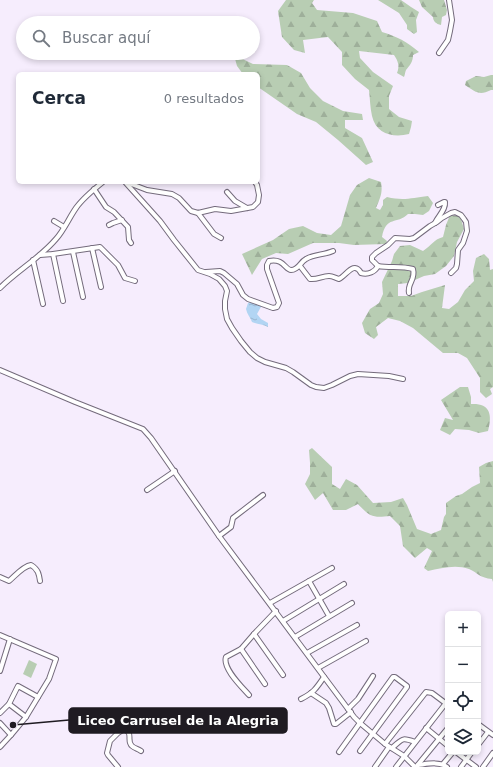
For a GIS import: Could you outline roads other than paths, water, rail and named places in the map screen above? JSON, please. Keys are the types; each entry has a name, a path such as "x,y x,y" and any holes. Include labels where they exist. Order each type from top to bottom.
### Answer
{"street":[{"path":"439,53 448,40 450,31 452,20 449,0"},
{"path":"0,288 10,278 40,255 57,238 77,207 100,184"},
{"path":"128,184 160,221 193,265 198,270 210,274 218,279 225,286 227,291 225,309 227,319 250,352 261,360 286,368 316,387 324,388 358,374 389,376 402,379"},
{"path":"131,184 146,190 155,190 172,194 179,198 191,211 198,214 214,234 221,238"},
{"path":"198,214 215,209 231,211 253,207 258,202 259,195 256,184"},
{"path":"94,189 106,207 114,212 128,227 130,240 132,243"},
{"path":"227,192 235,201 247,208"},
{"path":"435,223 444,210 446,204 444,202 438,204"},
{"path":"409,293 408,287 413,280 414,275 413,269 378,266 372,260 372,257 395,238 414,238 430,226 455,212 461,215 466,222 467,231 463,243 458,250 458,264 451,273"},
{"path":"110,225 122,220"},
{"path":"54,221 64,227"},
{"path":"40,255 73,252 100,246 118,266 125,278 135,281"},
{"path":"92,248 101,287"},
{"path":"204,272 220,271 224,273 237,284 243,295 248,299 273,308 277,307 279,303 267,269 269,261 278,261 291,270 300,266 304,260 308,258 333,251"},
{"path":"73,252 83,297"},
{"path":"54,254 63,301"},
{"path":"33,260 43,304"},
{"path":"300,266 310,279 327,276 332,276 339,279 343,278 345,273 351,269 357,268 364,274 373,272 378,266"},
{"path":"0,370 144,429 220,536 349,711 360,723 385,744 417,766 439,763 445,766 450,755"},
{"path":"147,490 175,472"},
{"path":"220,536 231,527 233,518 263,495"},
{"path":"0,577 9,581 23,568 31,565 37,570 40,581"},
{"path":"270,603 332,568"},
{"path":"309,581 329,616"},
{"path":"283,621 344,584"},
{"path":"295,637 352,603"},
{"path":"249,695 228,670 224,662 226,657 241,649 276,611"},
{"path":"307,653 357,625"},
{"path":"254,634 283,675"},
{"path":"0,635 56,659 49,679 26,717 0,747"},
{"path":"0,671 10,639"},
{"path":"318,668 366,641"},
{"path":"241,649 265,684"},
{"path":"311,694 326,703 334,724 336,724 349,711 373,676"},
{"path":"301,699 311,694 324,677"},
{"path":"340,752 393,677 395,677 407,687 360,751"},
{"path":"0,713 9,704 18,686 38,697"},
{"path":"385,744 426,692 432,693 445,703"},
{"path":"9,704 26,717"},
{"path":"396,767 445,706"},
{"path":"0,723 11,735"},
{"path":"481,726 493,735"},
{"path":"426,728 445,744"},
{"path":"118,767 107,753 110,741 122,730 124,729 130,734 131,746 141,750"},
{"path":"417,766 445,732"},
{"path":"481,740 488,732"},
{"path":"375,767 391,748 402,739 405,738 415,742"},
{"path":"483,767 493,753"},
{"path":"460,755 476,767"},
{"path":"460,767 470,755"}],"water":[{"path":"251,302 262,305 257,314 261,319 268,323 268,327 252,322 246,309 248,303"}],"place":[{"name":"Liceo Carrusel de la Alegria","path":"13,725"}]}
